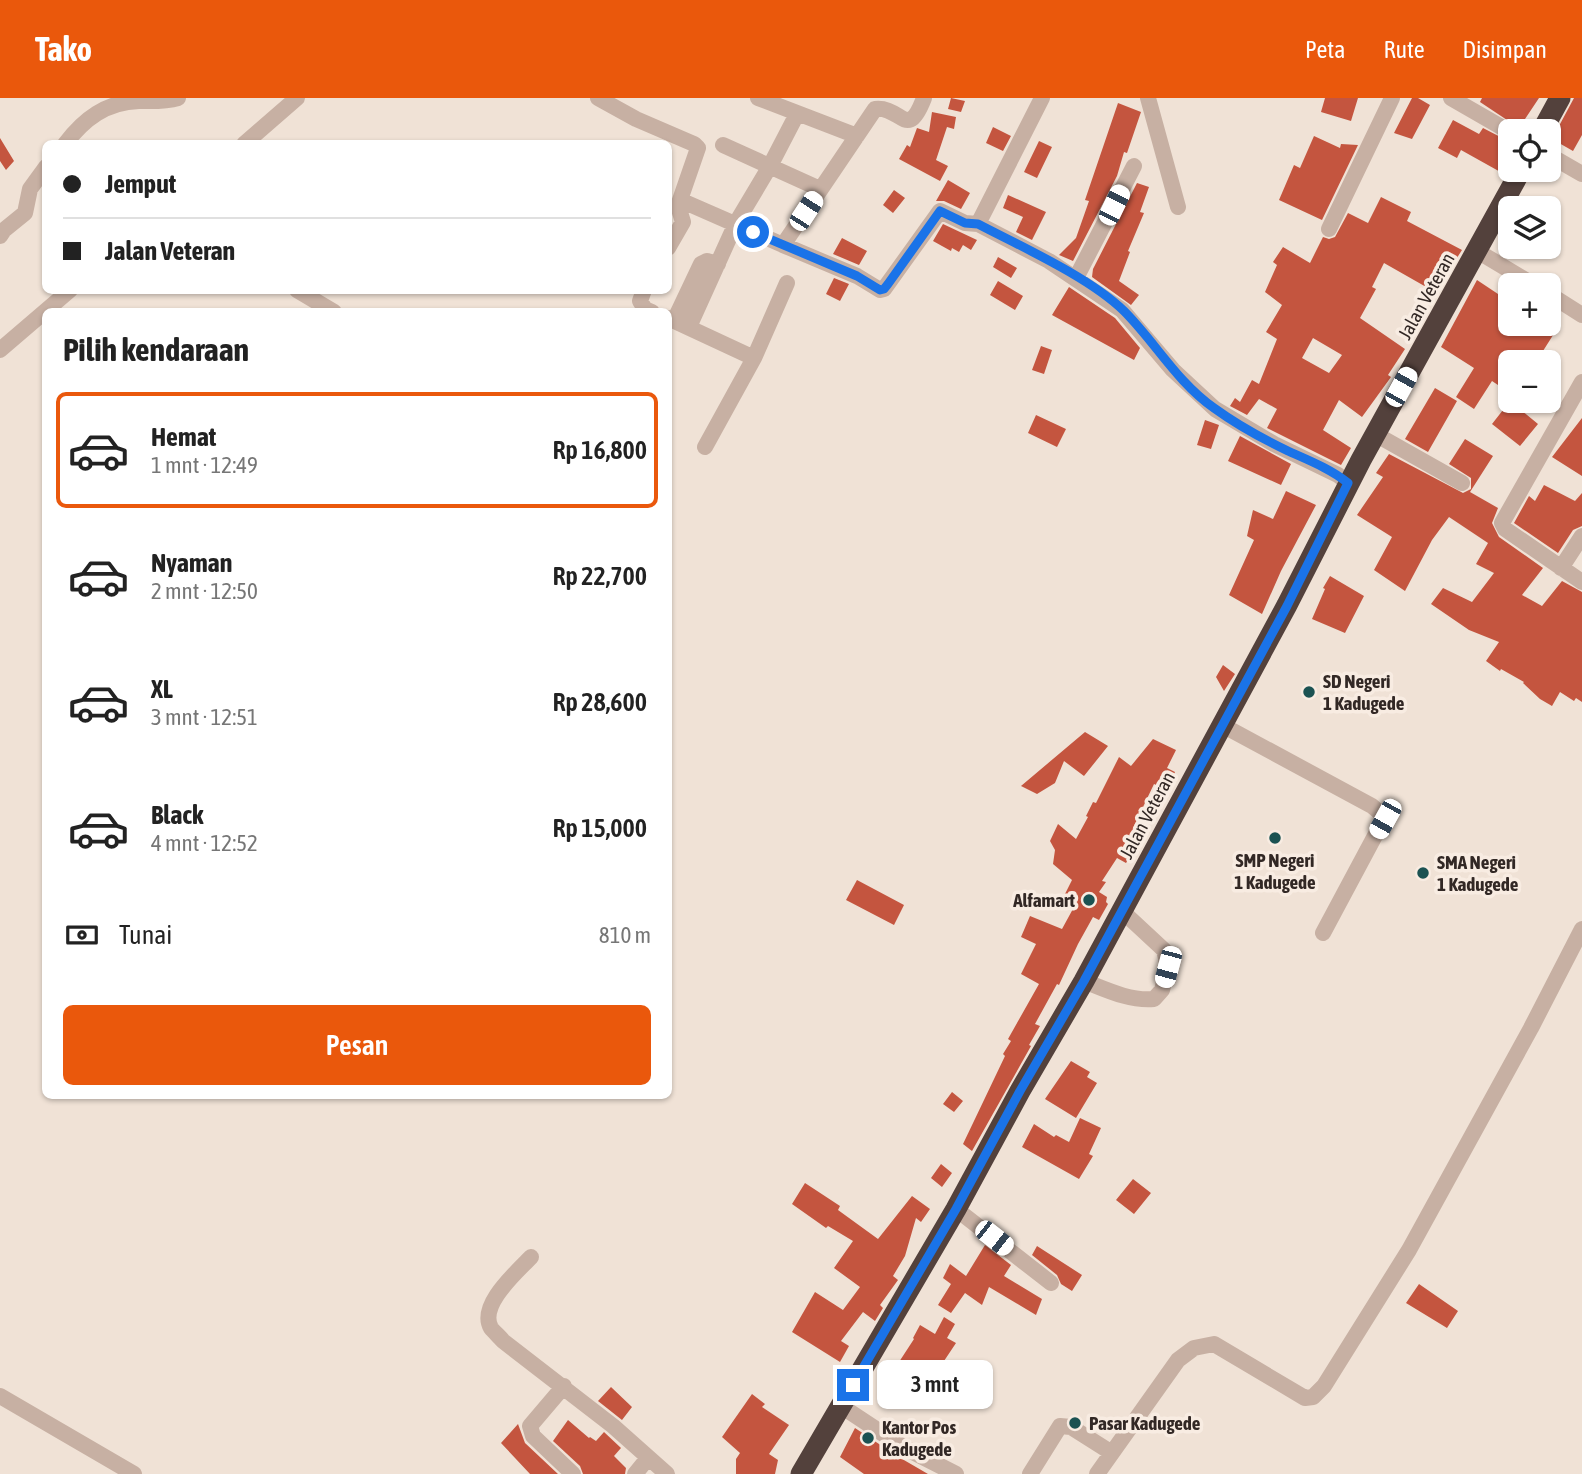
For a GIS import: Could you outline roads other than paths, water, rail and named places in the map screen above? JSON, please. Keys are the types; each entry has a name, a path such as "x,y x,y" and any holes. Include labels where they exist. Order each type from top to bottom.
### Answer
{"highway":[{"path":"1549,119 1560,98"},
{"name":"Jalan Veteran","path":"801,1474 956,1209 1084,981 1287,606 1348,483 1514,182"}],"street":[{"path":"68,140 93,114 124,103 178,98"},
{"path":"249,140 297,98"},
{"path":"598,98 636,120 698,148 678,206 683,222 672,241"},
{"path":"758,98 857,136"},
{"path":"783,245 875,108 882,103 904,120 911,120 923,98"},
{"path":"978,224 1042,98"},
{"path":"1148,98 1178,207"},
{"path":"1329,229 1392,98"},
{"path":"1451,98 1498,125"},
{"path":"754,358 677,322 718,264 736,223 797,114"},
{"path":"723,145 820,188"},
{"path":"1561,162 1582,174"},
{"path":"1076,278 1133,166"},
{"path":"0,236 25,212 30,189 42,172"},
{"path":"680,200 857,276 880,290 884,289 935,208 965,223 978,224 1076,278 1122,310 1173,370 1215,409 1274,444 1338,475 1348,483"},
{"path":"1477,251 1514,273"},
{"path":"705,447 754,358 787,283"},
{"path":"49,308 65,294"},
{"path":"304,294 327,308"},
{"path":"1561,302 1582,315"},
{"path":"0,350 42,314"},
{"path":"1582,382 1502,523 1505,528 1582,582"},
{"path":"1375,434 1462,483"},
{"path":"1561,568 1582,536"},
{"path":"1222,725 1373,806 1385,817 1323,933"},
{"path":"1084,981 1115,994 1139,1000 1154,999 1162,990 1168,967 1164,950 1122,911"},
{"path":"1097,1474 1178,1360 1184,1353 1202,1345 1214,1344 1306,1398 1312,1397 1324,1386 1409,1250 1582,929"},
{"path":"956,1209 1051,1283"},
{"path":"531,1257 498,1292 489,1313 490,1326 503,1341 564,1386 667,1474"},
{"path":"564,1386 530,1426 533,1436 573,1474"},
{"path":"0,1396 134,1474"},
{"path":"841,1406 903,1447 956,1474"},
{"path":"1030,1474 1060,1426 1071,1427 1112,1454"},
{"path":"635,1474 648,1458"}],"place":[{"name":"SD Negeri 1 Kadugede","path":"1309,692"},
{"name":"SMP Negeri 1 Kadugede","path":"1275,838"},
{"name":"SMA Negeri 1 Kadugede","path":"1423,873"},
{"name":"Alfamart","path":"1089,900"},
{"name":"Pasar Kadugede","path":"1075,1423"},
{"name":"Kantor Pos Kadugede","path":"868,1438"}]}
